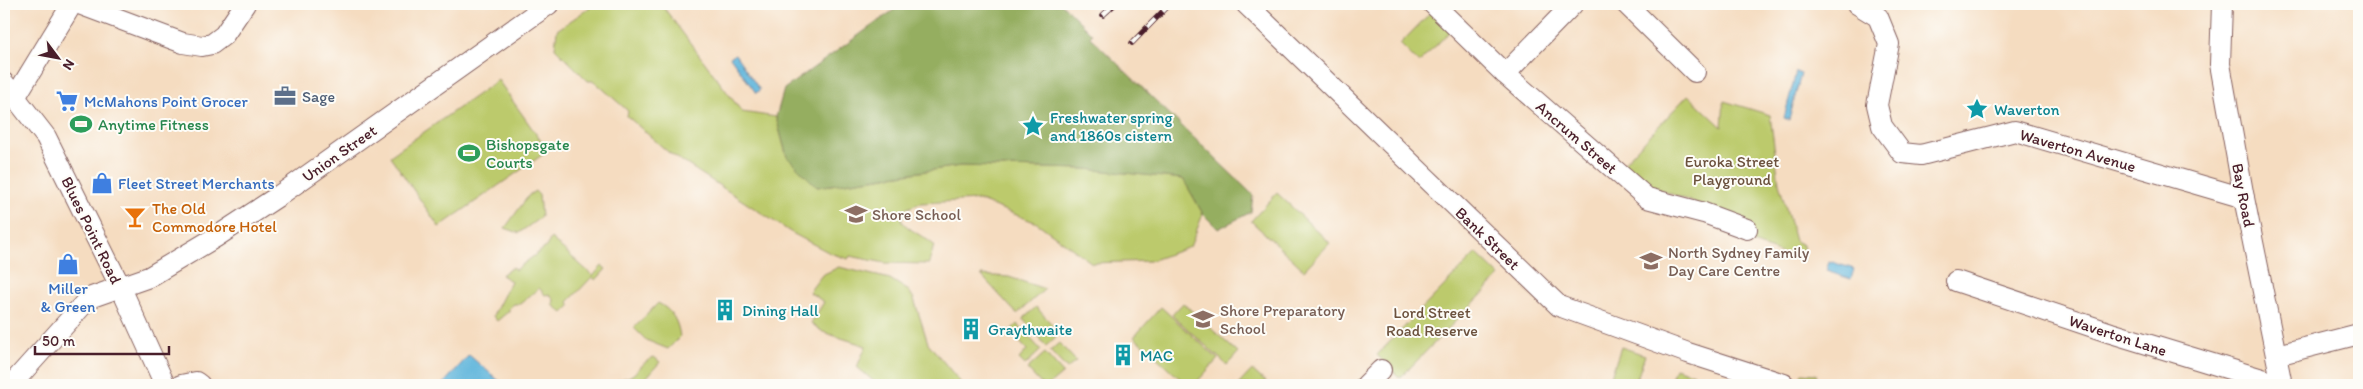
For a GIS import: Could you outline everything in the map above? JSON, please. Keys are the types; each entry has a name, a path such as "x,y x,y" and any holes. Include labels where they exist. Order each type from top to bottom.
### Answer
{"street":[{"path":"10,90 72,4"},
{"path":"80,4 183,43 202,46 212,44 224,35 244,4"},
{"name":"Union Street","path":"11,385 89,298 120,286 149,278 254,212 547,4"},
{"name":"Bank Street","path":"1246,4 1559,306 1688,353 1784,384"},
{"name":"Ancrum Street","path":"1432,4 1504,74 1646,198 1704,213 1747,230"},
{"path":"1504,74 1574,4"},
{"path":"1626,4 1695,72"},
{"name":"Waverton Avenue","path":"1857,4 1878,17 1889,44 1877,105 1882,126 1902,153 1921,155 2015,131 2244,198"},
{"name":"Bay Road","path":"2222,4 2220,64 2244,198 2282,385"},
{"name":"Blues Point Road","path":"10,90 46,137 120,286 165,385"},
{"name":"Waverton Lane","path":"1956,281 2111,333 2282,385"},
{"path":"2276,355 2359,334"},
{"path":"1366,385 1381,370"},
{"path":"181,385 196,382 200,385"}],"green space":[{"path":"595,4 661,4 742,112 776,117 787,157 817,187 960,166 1086,169 1184,179 1203,214 1190,247 1150,261 1092,263 1037,223 978,200 921,203 905,209 901,220 934,245 929,264 885,263 850,256 848,259 830,253 792,233 668,152 627,116 628,111 594,81 588,81 555,48 557,30"},
{"path":"902,4 1062,4 1092,34 1090,37 1253,195 1251,212 1218,229 1203,214 1183,179 1086,169 960,166 817,187 787,157 776,117 784,89"},
{"path":"1433,10 1452,29 1419,63 1400,44"},
{"name":"Bishopsgate Courts","path":"498,80 548,151 439,227 390,156"},
{"name":"Euroka Street Playground","path":"1688,95 1722,127 1724,101 1770,115 1779,183 1795,241 1803,245 1804,261 1744,240 1750,224 1632,179 1620,167"},
{"path":"535,191 539,195 541,217 519,233 505,228 529,195"},
{"path":"1277,193 1330,243 1304,270 1251,221"},
{"path":"551,238 593,276 602,266 606,269 596,280 592,277 568,302 571,305 563,313 553,305 554,300 549,294 545,295 539,288 520,304 514,304 497,321 493,316 511,281 501,275 513,267 515,270 546,247"},
{"name":"Lord Street Road Reserve","path":"1476,253 1500,276 1400,378 1377,355"},
{"path":"839,267 890,279 909,291 914,299 928,343 961,383 959,385 878,385 857,367 866,346 823,332 811,323 824,302 809,292 822,275"},
{"path":"981,275 1009,277 1045,289 1017,314"},
{"path":"658,303 671,313 679,331 680,337 668,349 646,340 634,328"},
{"path":"1183,303 1238,353 1227,365 1172,315"},
{"path":"1036,307 1060,333 1046,346 1023,319"},
{"path":"1161,307 1218,359 1194,385 1187,385 1134,337"},
{"path":"1017,324 1041,350 1025,365 1019,359 1027,350 1010,331"},
{"path":"1059,343 1076,361 1067,369 1050,351"},
{"path":"1621,347 1645,355 1635,385 1608,385"},
{"path":"1045,353 1063,373 1049,385 1042,385 1027,369"},
{"path":"654,357 660,362 640,385 610,385 615,381 632,375"},
{"path":"1675,368 1694,374 1690,385 1669,385"},
{"path":"1252,370 1269,385 1238,385"},
{"path":"1802,373 1816,374 1819,385 1799,385"},
{"path":"1515,379 1527,385 1485,385 1496,380"}],"water":[{"path":"735,54 760,90 756,93 730,57"},
{"path":"1796,72 1801,74 1789,120 1784,118"},
{"path":"1829,261 1854,269 1851,279 1826,271"},
{"path":"469,355 504,385 447,385 444,383"}],"railway":[{"path":"1103,15 1115,4"},
{"path":"1132,43 1170,4"}],"place":[{"name":"Sage","path":"285,96"},
{"name":"McMahons Point Grocer","path":"67,101"},
{"name":"Waverton","path":"1977,109"},
{"name":"Anytime Fitness","path":"81,124"},
{"name":"Freshwater spring and 1860s cistern","path":"1033,126"},
{"name":"Bishopsgate Courts","path":"469,153"},
{"name":"Fleet Street Merchants","path":"102,183"},
{"name":"Shore School","path":"856,214"},
{"name":"The Old Commodore Hotel","path":"135,217"},
{"name":"North Sydney Family Day Care Centre","path":"1651,261"},
{"name":"Miller & Green","path":"68,264"},
{"name":"Dining Hall","path":"725,310"},
{"name":"Shore Preparatory School","path":"1203,319"},
{"name":"Graythwaite","path":"971,329"},
{"name":"MAC","path":"1123,355"}]}
